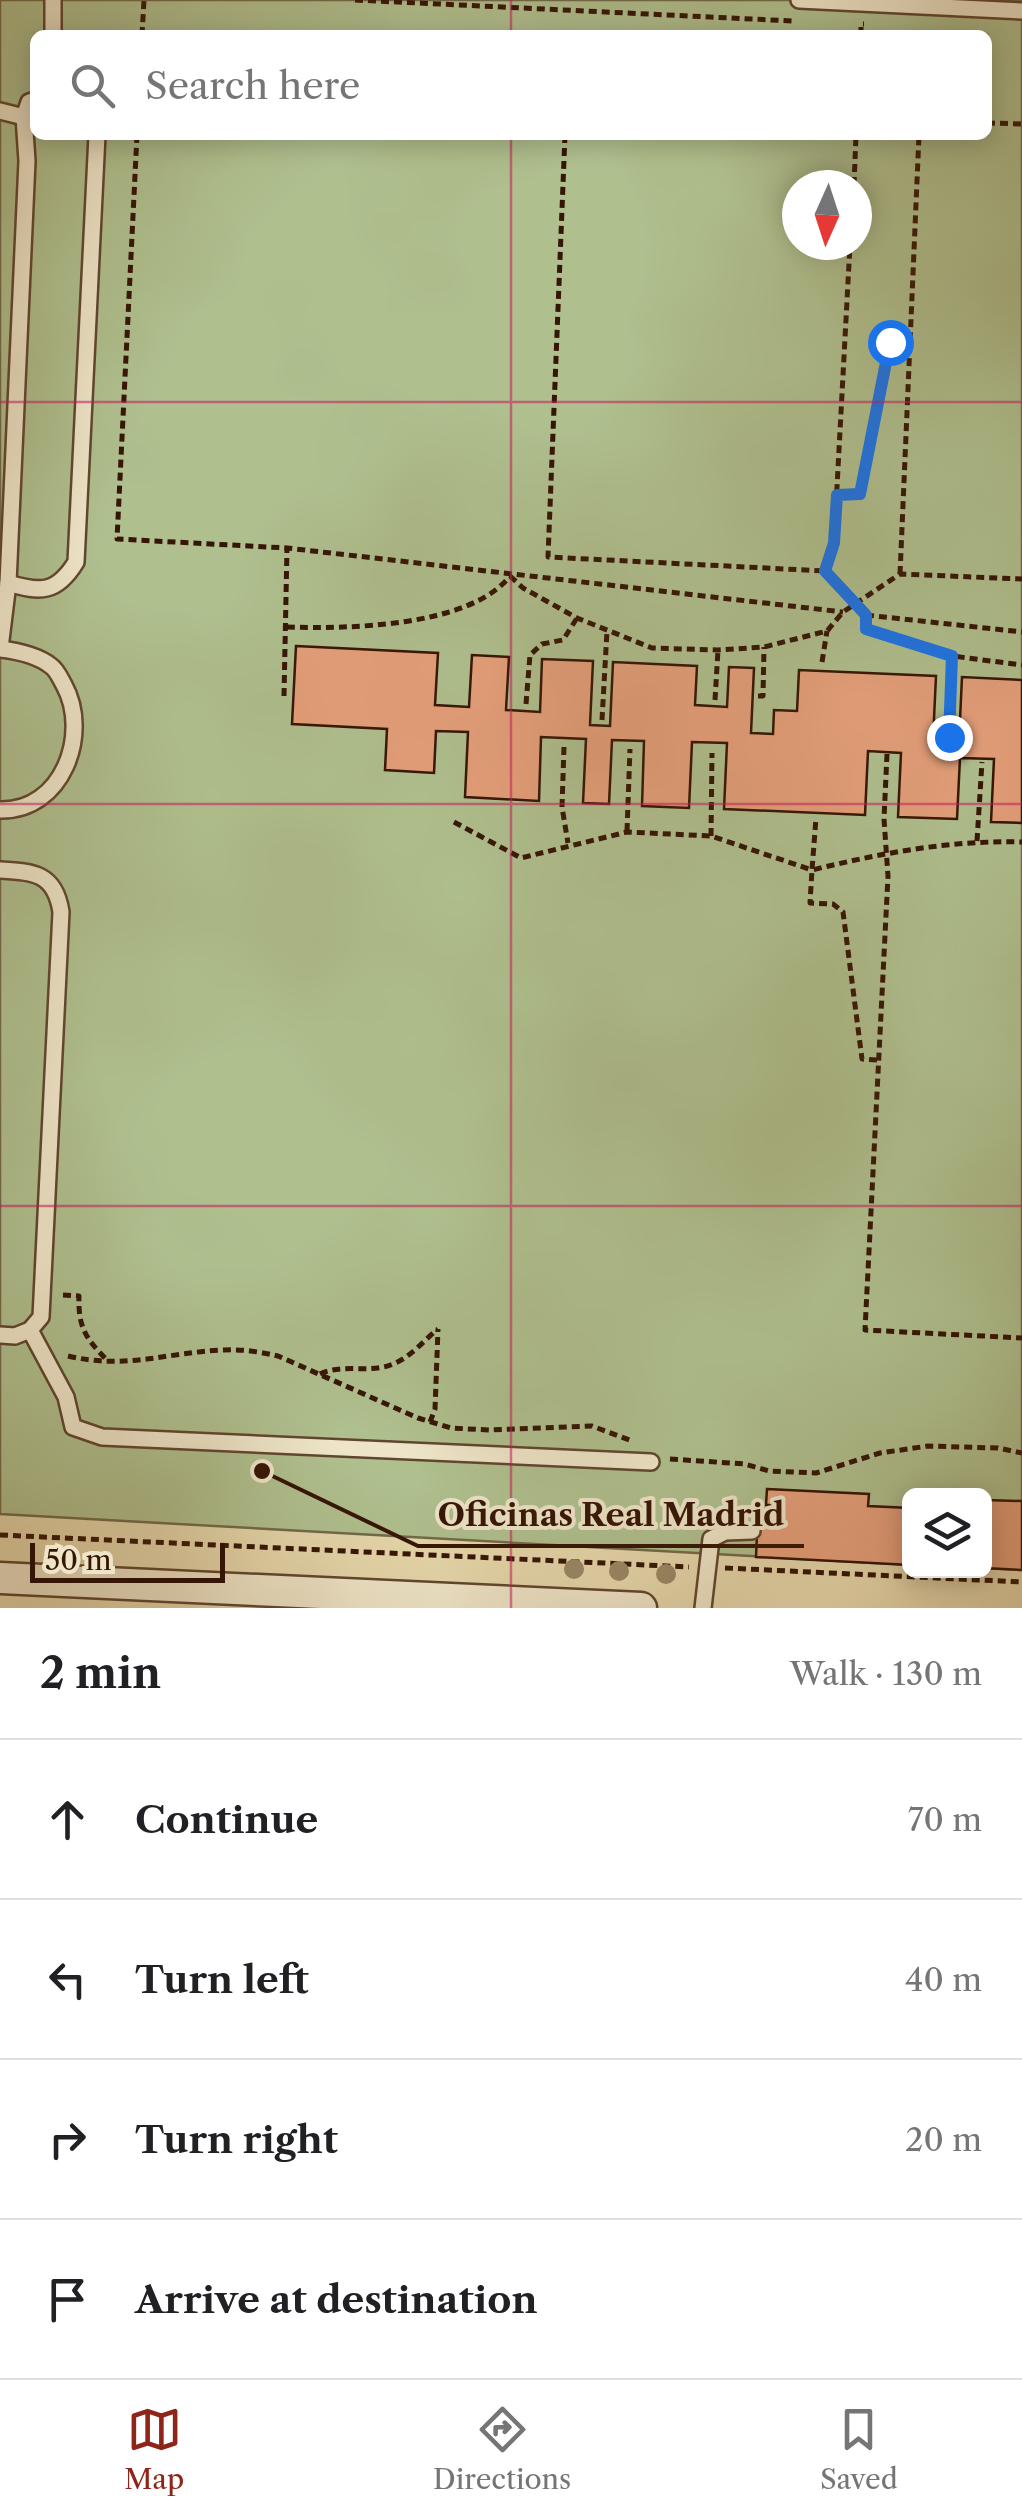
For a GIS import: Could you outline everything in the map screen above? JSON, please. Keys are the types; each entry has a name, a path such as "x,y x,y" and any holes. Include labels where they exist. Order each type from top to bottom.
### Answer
{"street":[{"path":"0,1578 641,1608"}],"lane":[{"path":"53,30 54,0"},
{"path":"798,0 1022,10"},
{"path":"0,810 18,811 47,796 68,766 73,736 72,700 54,666 0,648 8,583 27,161 24,117 30,102"},
{"path":"0,111 24,117"},
{"path":"8,583 29,590 49,588 66,579 76,562 97,140"},
{"path":"0,870 30,872 47,880 58,894 61,912 40,1317 30,1330 15,1336 0,1335"},
{"path":"30,1330 66,1397 74,1427 102,1437 653,1457"},
{"path":"703,1608 711,1540 724,1532 752,1531"}],"path":[{"path":"142,30 144,0"},
{"path":"356,0 803,21"},
{"path":"992,123 1022,124"},
{"path":"137,140 117,539 288,548 843,612"},
{"path":"565,140 548,557 825,571 866,615 1022,632"},
{"path":"855,170 856,140"},
{"path":"900,574 920,140"},
{"path":"825,571 834,543 849,260"},
{"path":"837,495 860,494 890,342 910,339"},
{"path":"284,696 288,548"},
{"path":"822,662 827,632 843,612 900,574 1022,579"},
{"path":"510,576 523,588 577,618 652,648 764,647 827,632"},
{"path":"287,628 347,629 410,620 454,609 498,590 510,576"},
{"path":"866,615 866,629 952,656 1022,666"},
{"path":"526,704 530,655 542,644 563,640 577,618"},
{"path":"602,720 607,631"},
{"path":"758,696 764,696 764,647"},
{"path":"715,700 718,650"},
{"path":"949,737 952,656"},
{"path":"564,747 562,806 568,844"},
{"path":"626,832 630,749"},
{"path":"711,836 712,752"},
{"path":"887,754 888,876 865,1330 1022,1338"},
{"path":"977,841 982,762"},
{"path":"816,818 810,903 834,904 843,912 862,1059 878,1060"},
{"path":"454,822 520,858 626,832 711,836 812,870 886,852 977,841 1022,842"},
{"path":"42,1294 79,1296 78,1320 84,1338 108,1361"},
{"path":"320,1374 394,1364 438,1329 435,1409 430,1422"},
{"path":"40,1351 142,1362 224,1350 278,1356 451,1428 592,1426 641,1444"},
{"path":"653,1457 816,1473 880,1453 928,1446 998,1448 1022,1453"},
{"path":"653,1457 671,1459"},
{"path":"0,1534 1022,1582"}],"green space":[{"path":"0,0 1022,0 1022,1570 992,1568 992,1488 902,1488 902,1565 0,1514"}],"building":[{"path":"296,646 438,653 435,705 469,707 472,655 509,657 506,710 540,712 542,659 593,661 590,725 610,726 613,662 697,666 695,705 727,707 729,667 754,668 751,733 773,734 774,710 797,711 799,670 936,676 933,740 959,741 962,677 1022,680 1022,823 991,822 994,759 960,758 957,819 898,817 901,753 868,751 865,815 724,809 727,743 692,742 689,808 642,806 644,741 612,740 609,804 583,803 586,739 541,737 539,801 465,797 468,732 436,731 434,773 385,770 387,729 292,724"},
{"path":"767,1489 869,1494 868,1506 902,1508 902,1565 756,1557 758,1510 771,1511 772,1505 766,1505"},
{"path":"992,1500 1022,1501 1022,1570 992,1568"}],"place":[{"name":"Oficinas Real Madrid","path":"262,1471"}],"route":[{"path":"890,342 860,494 837,495 834,543 825,571 866,615 866,629 952,656 949,737"}]}
